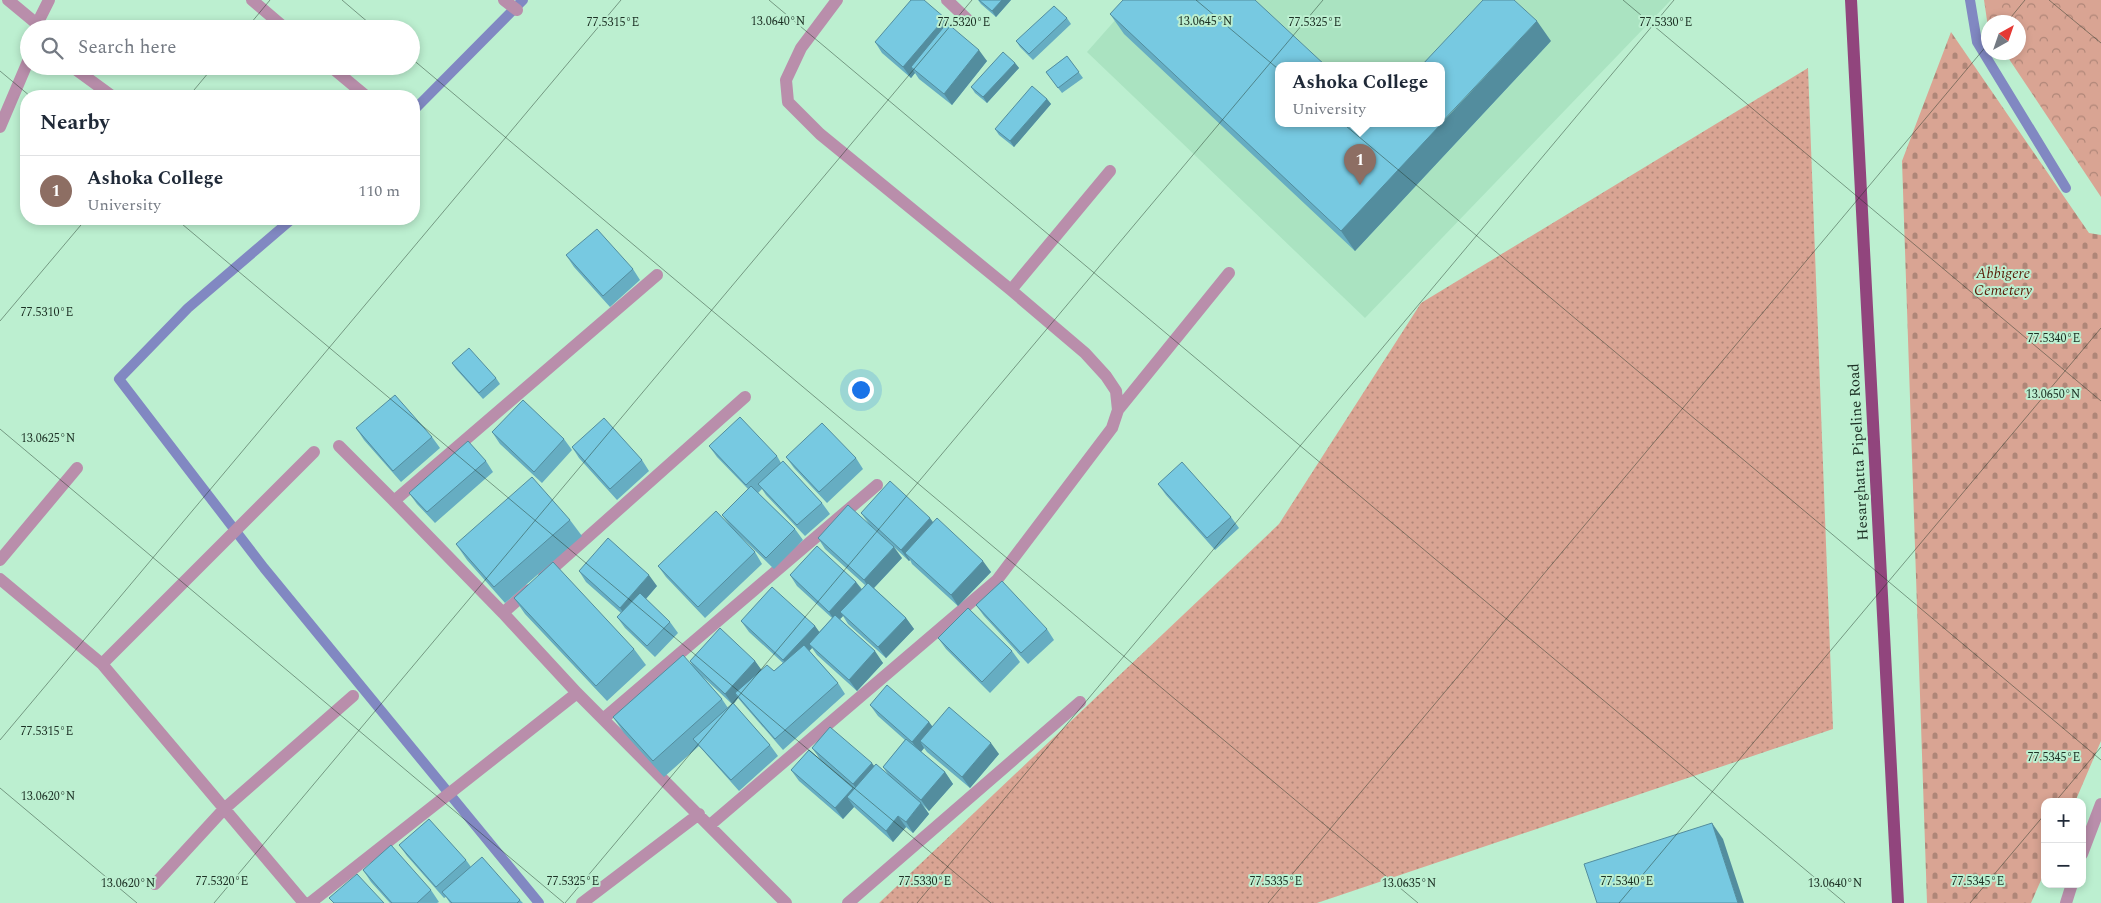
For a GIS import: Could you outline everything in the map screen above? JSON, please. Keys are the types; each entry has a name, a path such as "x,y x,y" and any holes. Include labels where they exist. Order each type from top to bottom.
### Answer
{"main road":[{"name":"Hesarghatta Pipeline Road","path":"1851,0 1898,903"}],"street":[{"path":"8,0 30,20"},
{"path":"40,20 49,0"},
{"path":"252,0 275,20"},
{"path":"504,0 516,10"},
{"path":"837,0 801,48 786,80 788,102 820,134 1085,353 1106,376 1116,391 1118,410"},
{"path":"947,0 968,20"},
{"path":"0,127 22,75"},
{"path":"83,75 104,90"},
{"path":"341,75 359,90"},
{"path":"1011,290 1110,172"},
{"path":"710,825 996,580 1112,428 1118,410 1229,273"},
{"path":"394,501 657,275"},
{"path":"503,613 745,397"},
{"path":"339,446 503,613 577,693 700,814 786,903"},
{"path":"102,664 314,452"},
{"path":"0,560 77,468"},
{"path":"603,719 877,485"},
{"path":"0,579 102,664 304,903"},
{"path":"310,903 577,693"},
{"path":"155,884 224,809 353,696"},
{"path":"848,903 1080,702"},
{"path":"2086,846 2097,823 2101,804"},
{"path":"582,903 700,814"},
{"path":"2066,903 2071,888"}],"shaded area":[{"path":"1133,0 1671,0 1365,318 1087,52"}],"green space":[{"path":"1984,0 2101,0 2101,197 2010,60 2026,60 2026,15 1986,15"},
{"name":"Abbigere Cemetery","path":"1951,32 2089,233 2101,235 2101,741 2077,798 2041,798 2041,880 2031,903 1927,903 1902,161"},
{"path":"1808,68 1833,729 1317,903 879,903 1279,524 1421,303"}],"building":[{"path":"911,0 924,0 945,18 903,67 875,42"},
{"path":"979,0 1002,0 992,11"},
{"path":"1123,0 1255,0 1322,62 1275,62 1275,127 1438,127 1341,231 1110,14"},
{"path":"1483,0 1514,0 1537,21 1445,119 1445,62 1425,62"},
{"path":"1054,6 1067,18 1029,54 1016,41"},
{"path":"947,23 979,50 944,94 911,67"},
{"path":"1003,52 1015,63 983,97 971,87"},
{"path":"1067,56 1079,72 1058,88 1046,72"},
{"path":"1032,86 1047,99 1010,141 995,129"},
{"path":"597,229 633,269 603,296 566,255"},
{"path":"469,348 496,378 479,393 452,363"},
{"path":"395,395 432,437 393,471 356,428"},
{"path":"523,400 564,439 534,472 492,432"},
{"path":"740,417 777,456 746,485 709,446"},
{"path":"604,418 642,460 610,489 572,447"},
{"path":"822,423 856,458 819,492 786,457"},
{"path":"468,441 486,461 427,512 409,493"},
{"path":"783,461 822,503 797,525 758,484"},
{"path":"1182,462 1231,517 1207,538 1158,484"},
{"path":"532,477 570,520 494,587 456,544"},
{"path":"890,481 930,518 901,550 861,513"},
{"path":"751,486 795,529 766,558 722,515"},
{"path":"848,505 894,547 864,580 818,538"},
{"path":"716,511 755,552 698,607 658,566"},
{"path":"937,518 983,561 951,595 905,553"},
{"path":"608,538 649,575 620,608 579,571"},
{"path":"817,546 856,582 829,612 790,575"},
{"path":"553,562 634,649 596,686 514,598"},
{"path":"1002,581 1047,629 1021,653 976,605"},
{"path":"868,583 906,618 878,647 840,612"},
{"path":"772,587 815,626 783,660 741,621"},
{"path":"640,593 670,622 647,646 617,617"},
{"path":"968,608 1012,651 982,682 938,638"},
{"path":"835,615 875,651 849,680 809,644"},
{"path":"720,628 755,661 725,694 690,661"},
{"path":"804,645 838,683 775,739 735,693 767,665 774,671"},
{"path":"683,655 722,699 653,761 613,717"},
{"path":"887,685 929,722 912,742 870,705"},
{"path":"733,703 770,745 731,780 693,739"},
{"path":"949,707 991,743 962,777 920,741"},
{"path":"830,727 872,763 853,784 812,748"},
{"path":"906,739 945,772 921,800 883,767"},
{"path":"809,750 853,788 835,808 791,770"},
{"path":"876,764 921,803 906,822 898,816 886,831 847,797"},
{"path":"429,819 466,860 436,887 399,845"},
{"path":"1712,823 1738,903 1597,903 1584,864"},
{"path":"391,845 431,890 417,903 392,903 363,870"},
{"path":"482,857 520,900 517,903 452,903 442,892"},
{"path":"357,874 384,903 334,903 329,898"}],"waterway":[{"path":"420,104 523,0"},
{"path":"1970,0 1977,42 2066,188"},
{"path":"285,225 188,308 119,379 264,568 539,903"}],"place":[{"name":"Ashoka College","path":"1360,185"}]}
